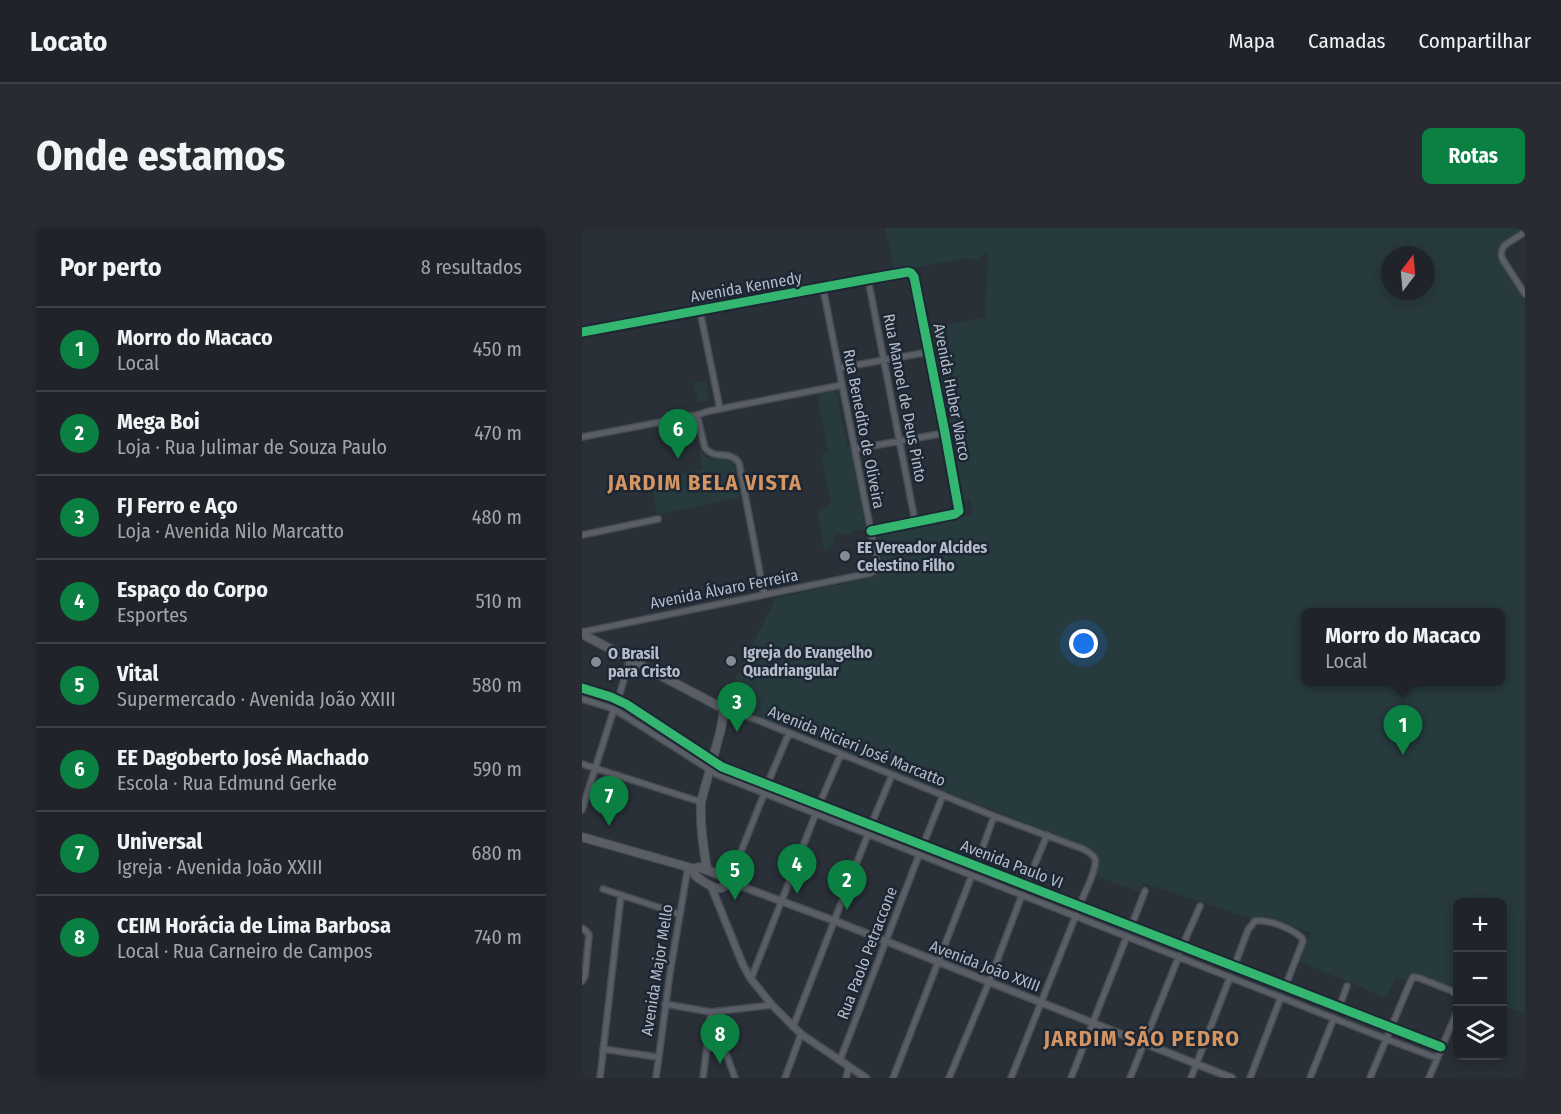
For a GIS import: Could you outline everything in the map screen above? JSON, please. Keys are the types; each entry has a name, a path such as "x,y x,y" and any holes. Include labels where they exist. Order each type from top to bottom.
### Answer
{"main road":[{"name":"Avenida Ricieri José Marcatto","path":"582,633 724,709"},
{"path":"685,880 697,870 703,848 701,802 724,709"},
{"name":"Avenida João XXIII","path":"582,837 725,877 727,883 719,888 711,885 697,870"}],"street":[{"path":"1525,232 1505,245 1501,254 1525,294"},
{"name":"Avenida Kennedy","path":"582,332 868,279 908,273 914,277"},
{"name":"Avenida Huber Warco","path":"914,277 959,508 958,513 915,521"},
{"name":"Rua Manoel de Deus Pinto","path":"868,279 915,521"},
{"name":"Rua Benedito de Oliveira","path":"823,288 877,562 876,569 871,573"},
{"path":"700,311 720,409"},
{"path":"838,368 929,352"},
{"path":"582,437 842,385"},
{"path":"697,415 707,452 714,455 729,455 737,459 739,463 764,594"},
{"path":"855,449 945,433"},
{"path":"582,535 658,519"},
{"path":"871,531 915,521"},
{"name":"Avenida Álvaro Ferreira","path":"582,633 871,573"},
{"path":"618,699 630,659"},
{"name":"Avenida Paulo VI","path":"582,688 618,699 722,767 1441,1047"},
{"name":"Avenida Paulo VI","path":"582,699 614,709 718,775 1437,1058"},
{"path":"582,810 614,709"},
{"name":"Avenida Ricieri José Marcatto","path":"724,709 753,718 994,816 1083,849 1095,858 1094,867 1079,906"},
{"path":"767,785 789,733"},
{"path":"819,805 842,754"},
{"path":"582,764 701,802"},
{"path":"871,825 892,775"},
{"path":"719,905 764,794"},
{"path":"923,845 943,795"},
{"path":"751,979 816,813"},
{"path":"976,866 994,816"},
{"path":"793,1027 868,834"},
{"path":"1026,886 1047,835"},
{"name":"Rua Paolo Petraccone","path":"840,1060 919,855"},
{"path":"893,1078 972,875"},
{"name":"Avenida Major Mello","path":"656,1078 657,1057 685,880"},
{"name":"Avenida João XXIII","path":"727,883 835,921 1232,1078"},
{"path":"711,885 742,965 751,979 772,1005 801,1034 866,1078"},
{"path":"603,889 679,914"},
{"path":"1131,927 1145,891"},
{"path":"600,1078 621,895"},
{"path":"949,1078 1022,895"},
{"path":"1182,947 1200,906"},
{"path":"1011,1078 1076,915"},
{"path":"1234,967 1248,930 1255,921 1264,921 1298,934 1302,938 1302,945 1285,987"},
{"path":"582,928 589,935 585,976 582,981"},
{"path":"1071,1078 1127,936"},
{"path":"1131,1078 1179,956"},
{"path":"1191,1078 1230,977"},
{"path":"1370,1078 1413,977 1453,992"},
{"path":"1339,1008 1347,986"},
{"path":"1250,1078 1281,997"},
{"path":"665,1004 711,1012 772,1005"},
{"path":"703,1078 711,1012"},
{"path":"711,1012 735,1078"},
{"path":"1310,1078 1334,1018"},
{"path":"1429,1078 1453,1020"},
{"path":"785,1078 801,1034"},
{"path":"603,1049 657,1057"},
{"path":"846,1078 849,1066"}],"green space":[{"path":"885,228 1525,228 1502,246 1497,254 1525,302 1525,1014 1507,1007 1507,898 1453,898 1453,988 1415,973 1411,974 1407,980 1396,977 1386,998 1299,961 1311,933 1266,916 1250,918 1143,883 1139,892 1095,875 1092,853 1076,843 724,702 776,598 869,578 879,570 881,560 877,536 879,534 974,514 969,499 961,500 927,327 985,318 988,252 978,260 968,258 895,271"},
{"path":"706,381 709,401 698,403 694,382"},
{"path":"836,390 847,446 850,445 866,530 855,531 849,535 836,534 833,545 825,551 817,510 831,504 821,455 828,453 817,394"},
{"path":"698,448 709,458 732,462 741,497 657,515 652,486 659,485 658,478 703,469"},
{"path":"1213,962 1387,1030 1386,1034 1212,965"}],"water":[{"path":"617,703 705,759 704,763 616,706"},
{"path":"816,807 924,850 923,852 815,810"},
{"path":"925,850 1023,888 1022,891 924,853"},
{"path":"1024,889 1129,930 1128,933 1023,891"},
{"path":"1130,930 1213,962 1212,965 1129,933"}],"cycle path":[{"path":"582,332 911,273 914,277 959,511 955,514 871,531"},
{"path":"582,688 626,704 722,767 1441,1047"}],"place":[{"name":"EE Dagoberto José Machado","path":"678,459"},
{"name":"EE Vereador Alcides Celestino Filho","path":"845,556"},
{"name":"Igreja do Evangelho Quadriangular","path":"731,661"},
{"name":"O Brasil para Cristo","path":"596,662"},
{"name":"FJ Ferro e Aço","path":"737,732"},
{"name":"Morro do Macaco","path":"1403,755"},
{"name":"Universal","path":"609,826"},
{"name":"Espaço do Corpo","path":"797,894"},
{"name":"Vital","path":"735,900"},
{"name":"Mega Boi","path":"847,910"},
{"name":"CEIM Horácia de Lima Barbosa","path":"720,1064"}],"district":[{"name":"JARDIM BELA VISTA","path":"705,482"},
{"name":"JARDIM SÃO PEDRO","path":"1142,1038"}]}
